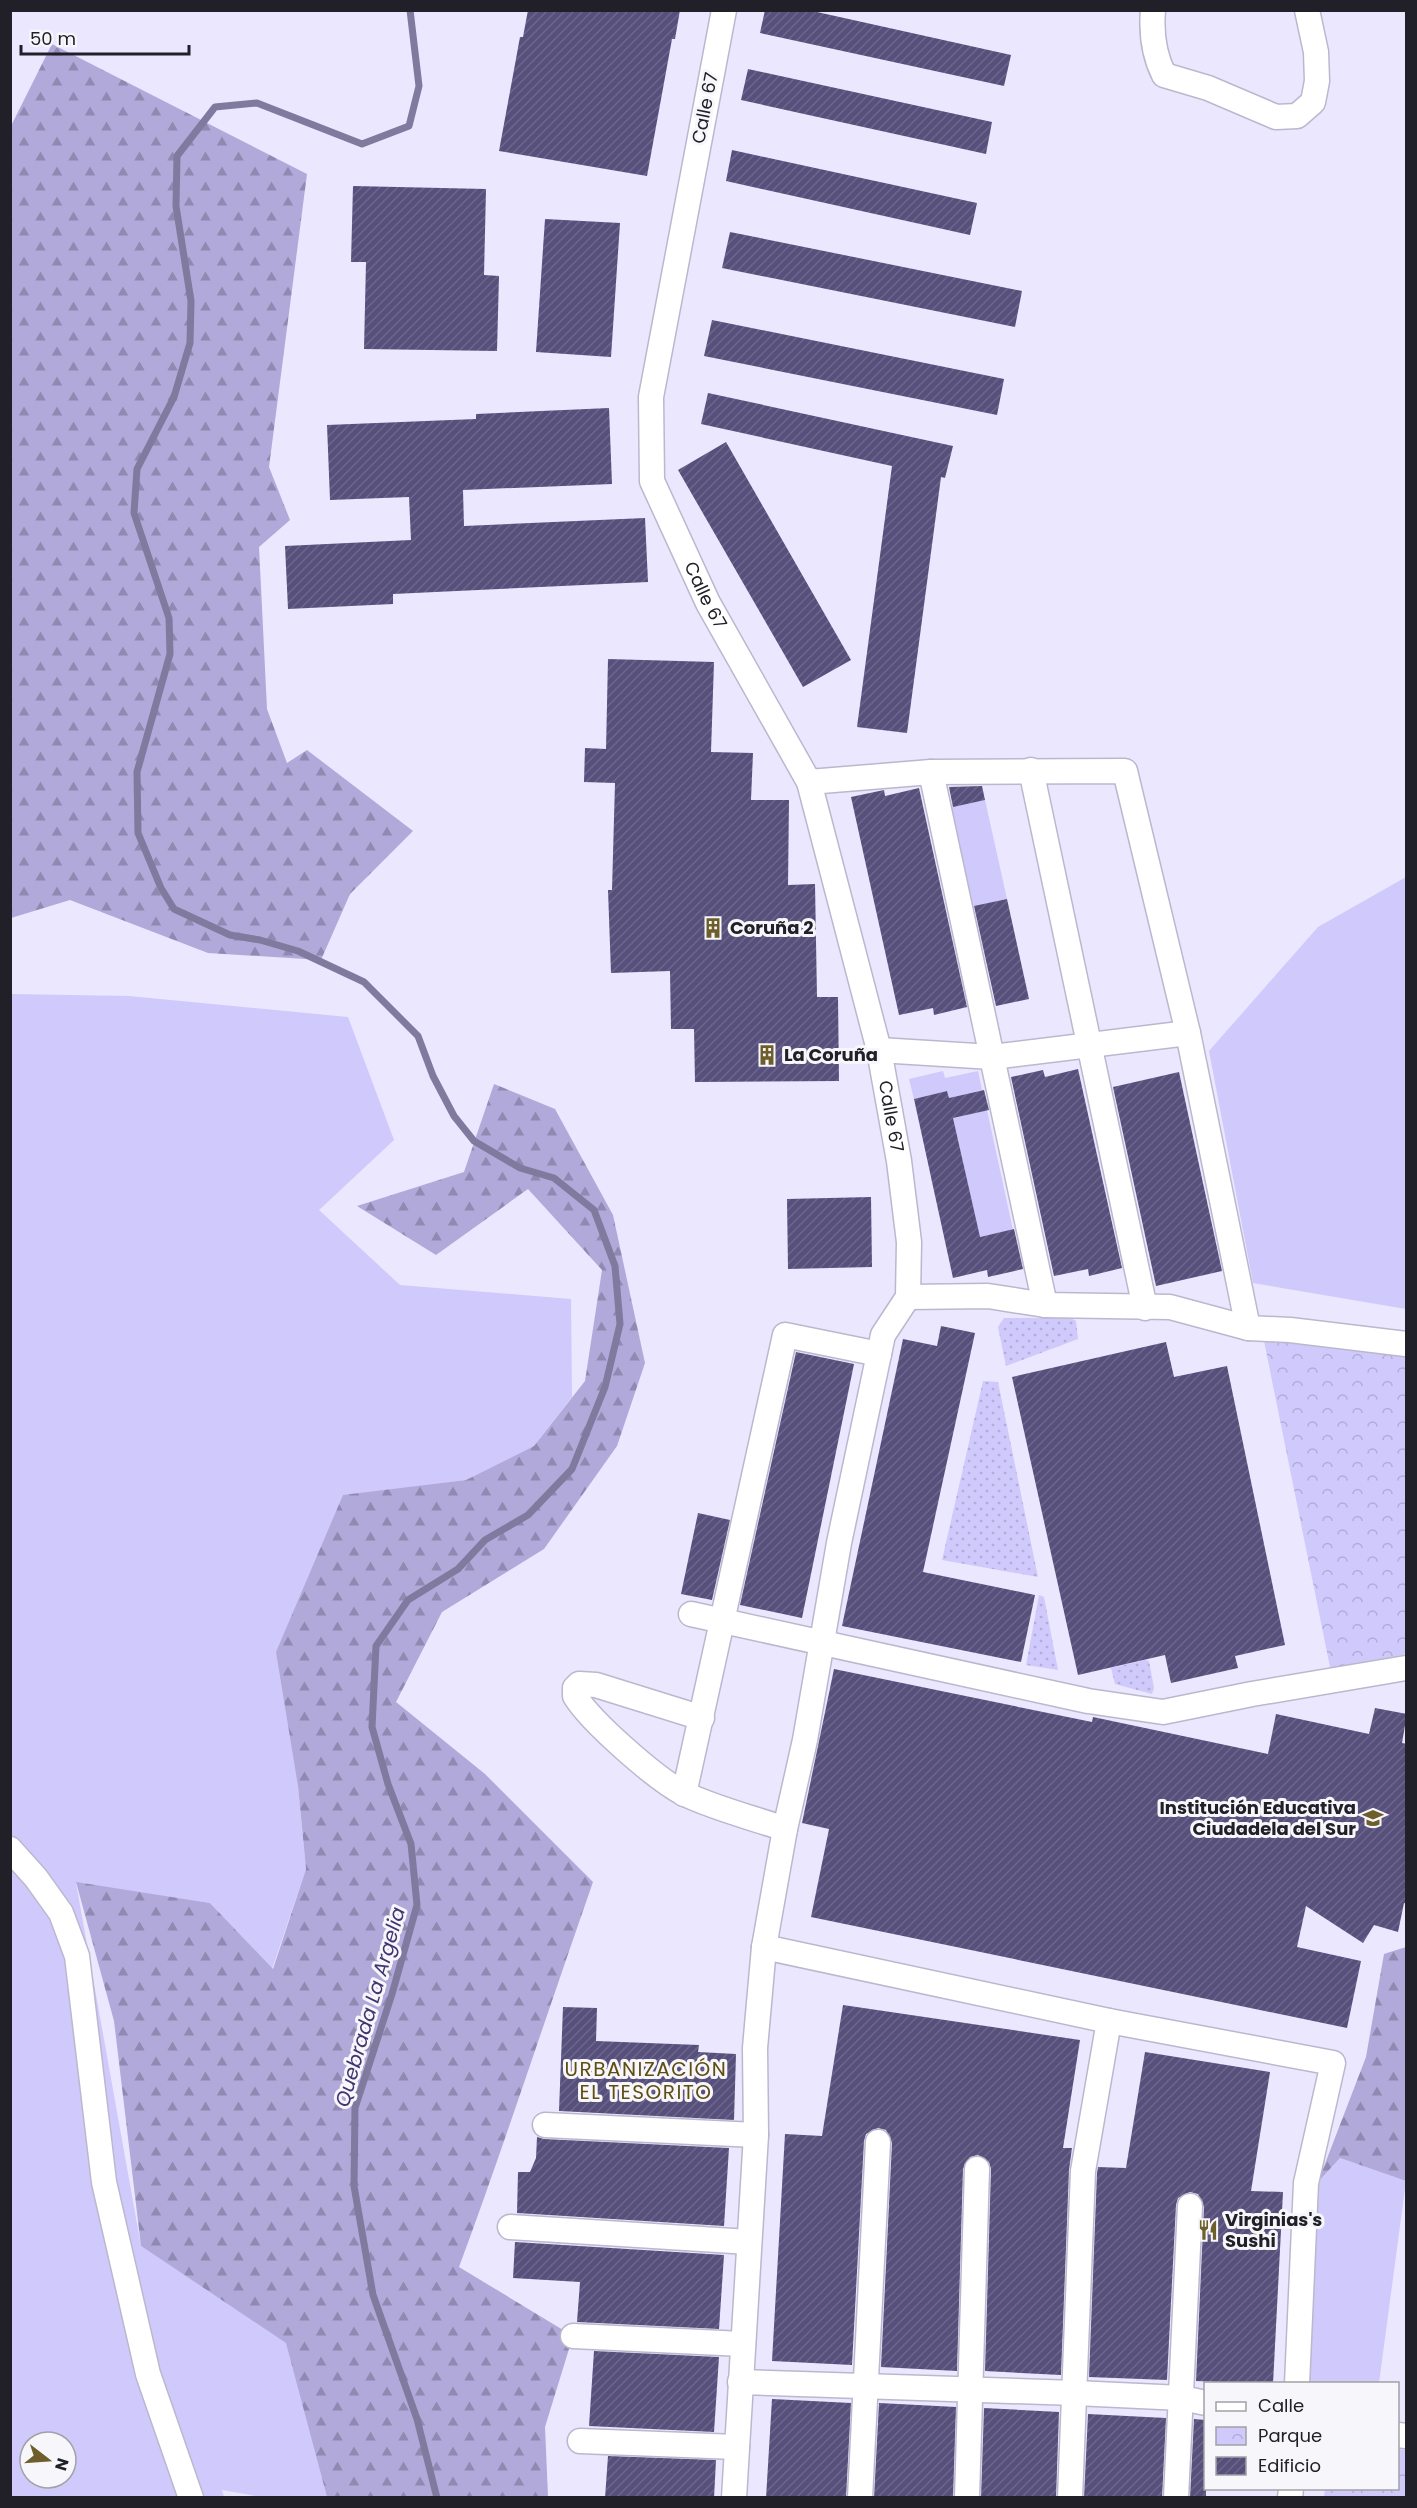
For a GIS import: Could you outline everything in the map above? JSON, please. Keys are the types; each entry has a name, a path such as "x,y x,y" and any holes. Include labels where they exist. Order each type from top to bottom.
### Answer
{"street":[{"name":"Calle 67","path":"724,10 651,398 652,481 708,603 809,782 879,1050 899,1161 909,1242 908,1297"},
{"path":"1153,10 1152,26 1156,60 1164,75 1208,88 1276,117 1297,116 1313,102 1317,81 1316,52 1307,10"},
{"path":"1031,770 1091,1044 1145,1308"},
{"path":"809,782 931,772 1125,771 1188,1033 1248,1328"},
{"path":"931,772 1045,1305"},
{"path":"879,1050 992,1057 1188,1033"},
{"path":"734,2498 756,2135 755,2048 764,1947 839,1542 883,1335 908,1297 988,1296 1045,1305 1170,1307 1248,1328 1290,1330 1407,1344"},
{"path":"684,1794 785,1335 879,1354"},
{"path":"691,1614 821,1645 1088,1701 1163,1712 1252,1694 1407,1668"},
{"path":"702,1719 596,1685 579,1683 575,1688 575,1696 592,1716 637,1758 684,1794 785,1829"},
{"path":"10,1849 36,1878 61,1913 78,1956 104,2182 148,2374 190,2498"},
{"path":"764,1947 1109,2021 1333,2063 1306,2183 1297,2382"},
{"path":"1070,2498 1083,2171 1109,2021"},
{"path":"545,2125 756,2135"},
{"path":"860,2498 878,2142"},
{"path":"966,2498 972,2390 977,2169"},
{"path":"1176,2498 1190,2206"},
{"path":"510,2227 749,2242"},
{"path":"573,2336 743,2344"},
{"path":"740,2382 1075,2392 1182,2398 1204,2403"},
{"path":"580,2441 737,2447"}],"green space":[{"path":"52,44 307,174 269,467 290,520 259,547 267,709 287,763 307,750 413,831 350,894 321,960 208,953 70,900 11,918 11,126"},
{"path":"985,800 1007,899 973,907 951,807"},
{"path":"1406,877 1406,1309 1253,1283 1209,1051 1318,927"},
{"path":"11,994 129,996 348,1017 394,1140 319,1210 400,1285 571,1299 572,1397 534,1446 466,1480 343,1496 298,1786 306,1869 272,1969 210,1903 76,1883 141,2246 287,2343 327,2497 261,2497 222,2490 224,2497 11,2498"},
{"path":"943,1071 945,1078 978,1071 982,1090 949,1098 947,1091 914,1099 909,1079"},
{"path":"494,1084 555,1109 613,1215 645,1363 617,1446 544,1549 442,1612 396,1702 485,1774 593,1882 459,2267 573,2336 545,2427 548,2497 327,2497 286,2343 141,2246 114,2021 76,1882 210,1903 273,1969 306,1869 298,1786 276,1652 343,1495 466,1480 534,1446 585,1381 602,1270 528,1189 436,1255 357,1206 464,1172"},
{"path":"987,1110 1013,1230 979,1237 936,1198 931,1178 965,1171 953,1118"},
{"path":"1004,1318 1071,1318 1076,1321 1078,1339 1006,1366 998,1327"},
{"path":"1264,1341 1406,1354 1406,1654 1331,1672"},
{"path":"983,1381 998,1382 1038,1577 942,1560"},
{"path":"1039,1595 1044,1597 1058,1670 1026,1665"},
{"path":"1149,1661 1154,1688 1152,1694 1115,1684 1111,1668"},
{"path":"1406,1947 1406,2181 1340,2158 1318,2182 1366,2057 1384,1954"},
{"path":"1340,2158 1406,2181 1379,2382 1307,2382 1318,2182"},
{"path":"1399,2449 1406,2450 1406,2497 1324,2497 1325,2490 1399,2490"}],"building":[{"path":"528,10 680,10 675,39 672,39 647,176 499,151 520,37 523,37"},
{"path":"765,10 808,10 1011,55 1004,86 760,33"},
{"path":"748,69 992,122 986,154 741,100"},
{"path":"732,150 977,203 970,235 726,181"},
{"path":"353,186 486,189 484,275 499,276 497,351 364,349 366,262 351,262"},
{"path":"545,219 620,223 611,357 536,352"},
{"path":"730,232 1022,291 1015,327 722,268"},
{"path":"712,320 1004,379 997,415 704,356"},
{"path":"708,393 953,446 945,478 941,477 907,733 857,727 892,466 701,424"},
{"path":"609,408 612,484 463,490 464,526 645,518 648,582 393,594 393,604 288,609 285,546 411,540 409,497 330,500 327,425 476,419 476,414"},
{"path":"726,442 851,660 803,687 678,470"},
{"path":"608,659 714,662 711,752 753,753 751,800 789,800 788,885 815,884 817,997 838,997 839,1081 695,1082 694,1029 671,1029 670,971 611,973 608,890 612,890 615,783 584,782 585,748 606,749"},
{"path":"982,786 985,800 953,807 949,787"},
{"path":"919,788 967,1007 934,1015 933,1008 899,1015 851,797 884,790 885,796"},
{"path":"1007,899 1029,999 996,1006 974,906"},
{"path":"1078,1069 1122,1268 1089,1276 1088,1269 1054,1276 1011,1077 1043,1070 1045,1077"},
{"path":"1179,1072 1222,1271 1156,1286 1113,1087"},
{"path":"984,1090 989,1110 953,1118 980,1237 1014,1229 1023,1269 988,1277 987,1270 953,1278 914,1099 947,1091 949,1098"},
{"path":"871,1197 872,1267 788,1269 787,1199"},
{"path":"941,1326 975,1333 923,1572 1035,1595 1021,1662 842,1626 903,1339 937,1346"},
{"path":"1166,1342 1174,1377 1227,1366 1285,1645 1235,1656 1238,1668 1171,1683 1165,1655 1078,1675 1012,1377"},
{"path":"796,1352 854,1364 802,1618 740,1605"},
{"path":"698,1513 730,1520 712,1600 681,1594"},
{"path":"834,1669 1092,1722 1093,1717 1268,1754 1276,1714 1369,1734 1375,1708 1407,1714 1402,1743 1407,1744 1407,1904 1404,1903 1398,1932 1374,1925 1363,1943 1306,1906 1297,1947 1361,1961 1347,2028 811,1917 829,1829 802,1823"},
{"path":"843,2005 1080,2040 1063,2148 1072,2148 1069,2170 1061,2375 985,2371 991,2169 989,2162 978,2155 970,2157 963,2169 957,2371 881,2367 892,2143 886,2130 878,2128 866,2134 864,2141 852,2365 772,2361 785,2134 822,2136"},
{"path":"563,2007 597,2008 596,2041 699,2045 698,2052 736,2054 734,2120 559,2111"},
{"path":"1145,2052 1270,2072 1251,2191 1283,2192 1273,2382 1196,2381 1204,2207 1198,2194 1190,2192 1178,2198 1176,2205 1167,2380 1089,2377 1098,2167 1126,2168"},
{"path":"537,2137 729,2148 724,2226 517,2213 518,2172 530,2172 536,2158"},
{"path":"515,2242 724,2255 719,2329 577,2322 580,2282 513,2278"},
{"path":"594,2351 719,2357 714,2432 589,2426"},
{"path":"772,2399 851,2403 846,2498 766,2498"},
{"path":"879,2403 956,2407 953,2498 874,2498"},
{"path":"984,2408 1059,2412 1056,2498 981,2498"},
{"path":"1088,2414 1166,2418 1162,2498 1084,2498"},
{"path":"1194,2419 1204,2420 1206,2498 1190,2498"},
{"path":"608,2456 716,2460 714,2498 605,2498"}],"waterway":[{"name":"Quebrada La Argelia","path":"410,10 419,86 409,126 362,144 257,103 215,107 177,156 176,206 191,301 190,343 174,397 137,469 134,513 169,618 170,654 137,772 138,833 161,888 174,909 230,935 260,940 298,951 364,982 418,1036 433,1076 454,1116 474,1141 520,1168 554,1178 594,1210 615,1266 620,1324 605,1387 572,1469 528,1515 485,1540 458,1569 408,1600 376,1646 372,1727 388,1784 411,1844 417,1905 392,1994 355,2108 354,2186 373,2295 417,2419 437,2498"}],"place":[{"name":"Coruña 2","path":"713,928"},
{"name":"La Coruña","path":"767,1055"},
{"name":"Institución Educativa Ciudadela del Sur","path":"1373,1818"},
{"name":"Virginias's Sushi","path":"1208,2230"}],"district":[{"name":"URBANIZACIÓN EL TESORITO","path":"646,2080"}]}
